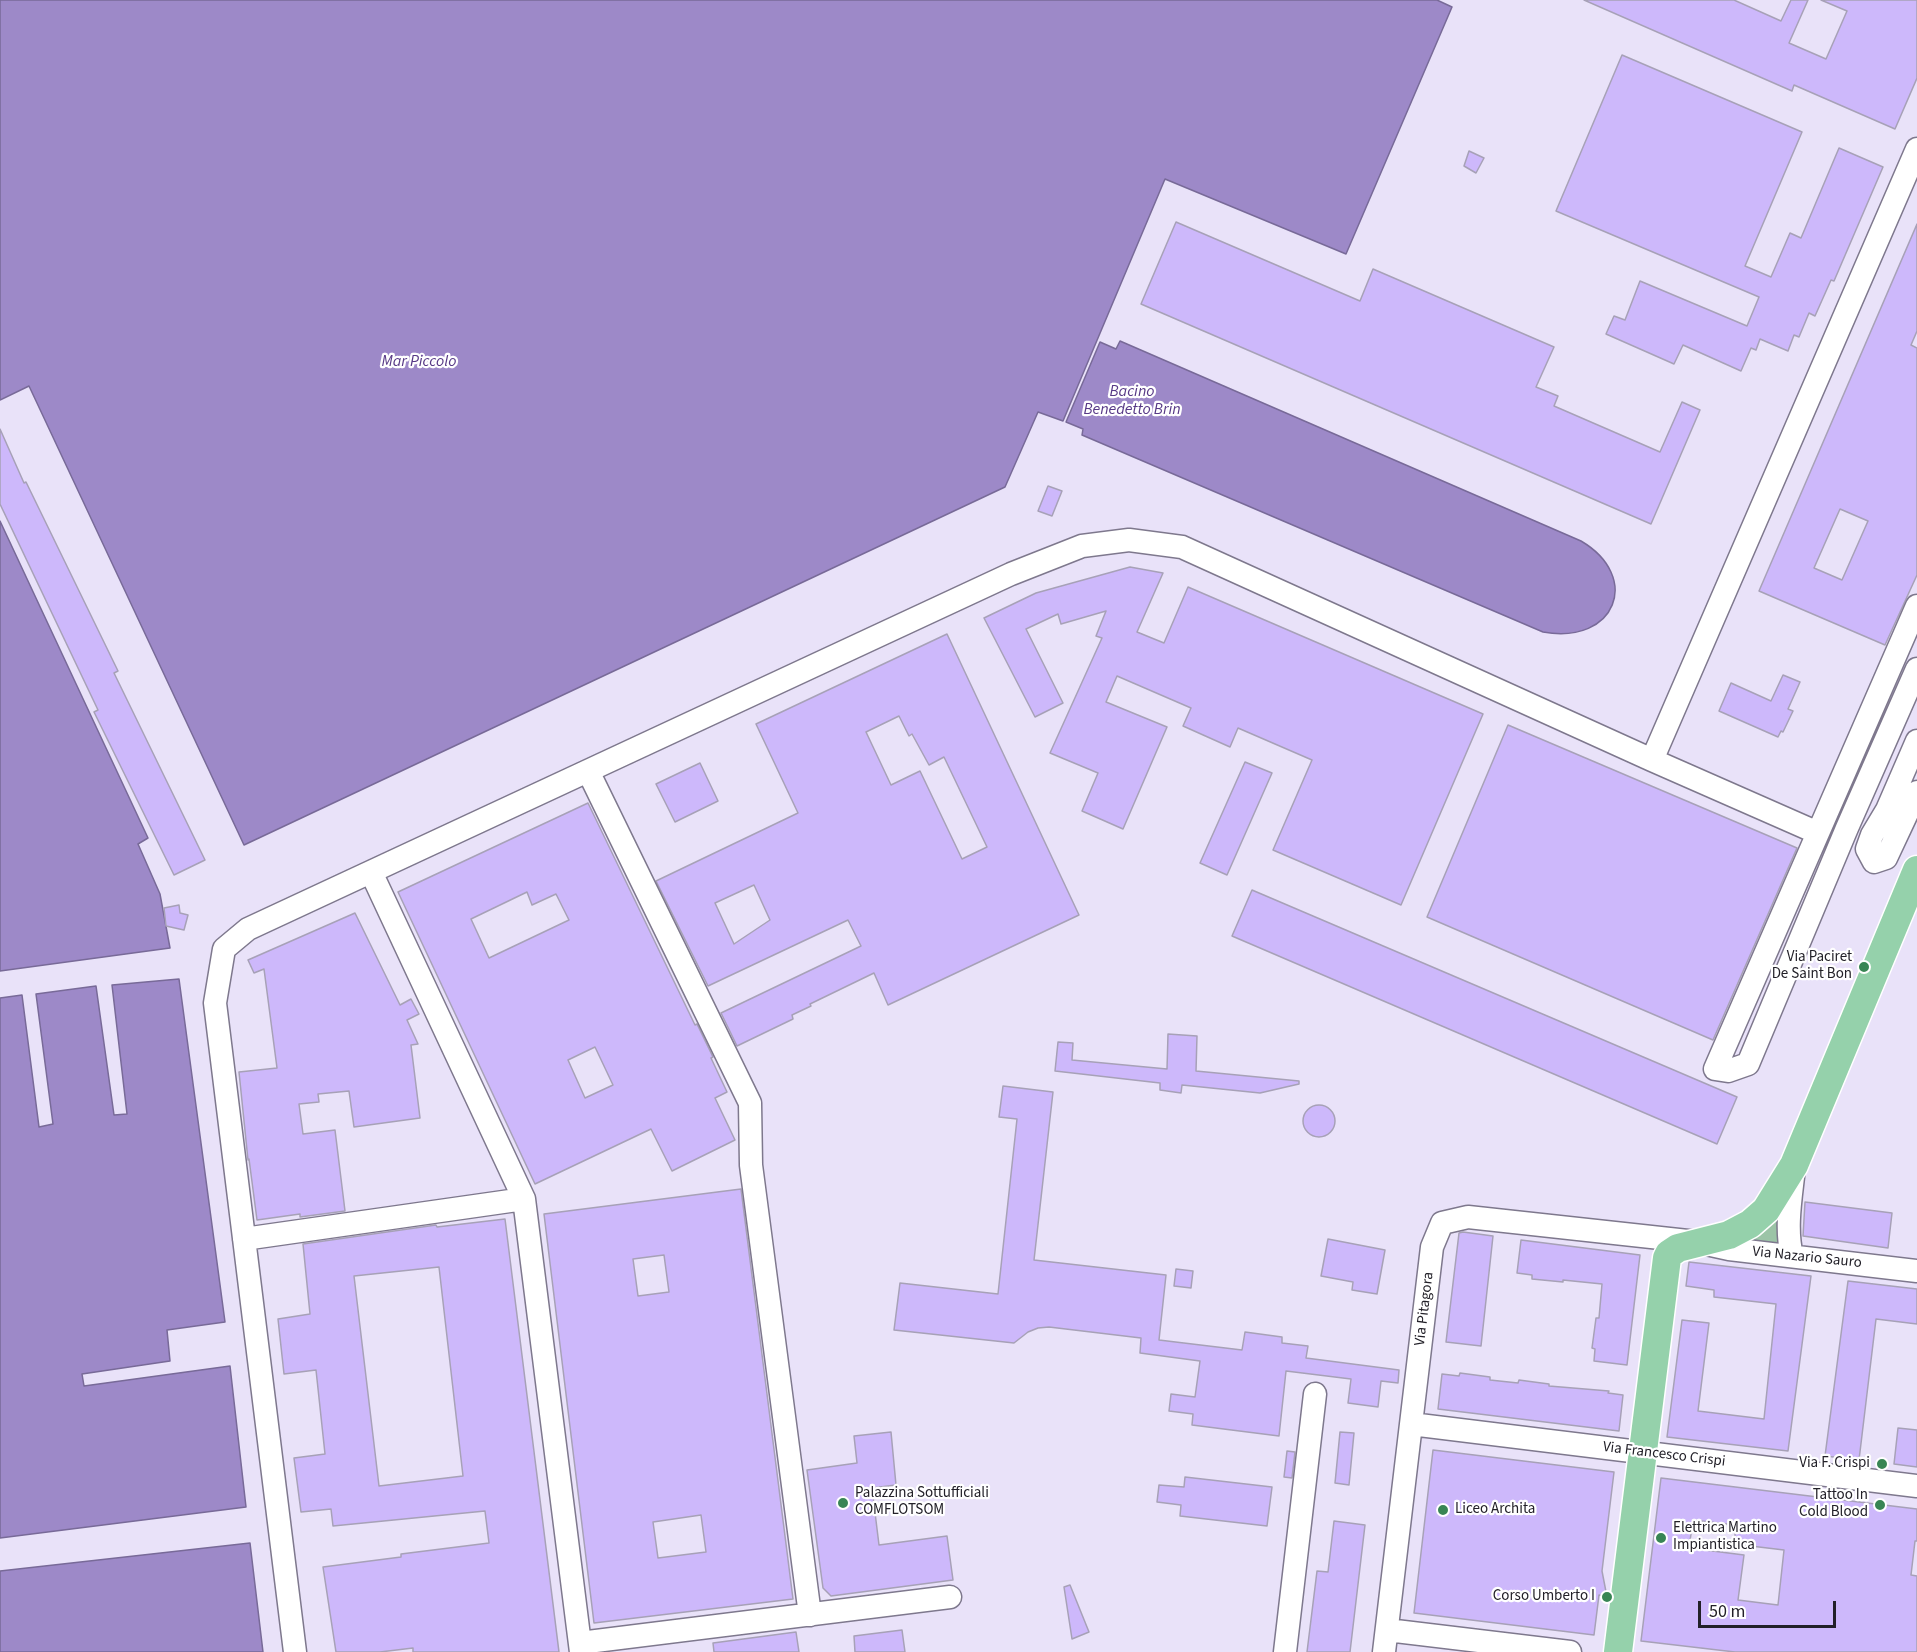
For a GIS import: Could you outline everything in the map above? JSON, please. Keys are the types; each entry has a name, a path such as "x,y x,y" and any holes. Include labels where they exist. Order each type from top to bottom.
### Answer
{"main road":[{"path":"1618,1652 1666,1262 1669,1254 1675,1249 1697,1242 1729,1235 1750,1224 1766,1210 1794,1165 1917,870"}],"street":[{"path":"1652,760 1917,149"},
{"path":"295,1652 215,1003 224,949 248,929 1011,574 1082,546 1129,540 1182,547 1818,833"},
{"path":"1917,606 1715,1069 1728,1071 1748,1064 1847,828 1917,669"},
{"path":"1917,741 1867,849 1874,862 1886,858 1917,792"},
{"path":"588,771 750,1103 751,1165 810,1615"},
{"path":"371,872 524,1199 580,1647 950,1597"},
{"path":"1792,1256 1789,1226 1794,1165"},
{"path":"244,1239 524,1199"},
{"name":"Via Pitagora","path":"1385,1641 1432,1247 1442,1223 1468,1217 1697,1242"},
{"name":"Via Nazario Sauro","path":"1697,1242 1730,1249 1917,1270"},
{"path":"1285,1652 1315,1394"},
{"name":"Via Francesco Crispi","path":"1411,1424 1917,1486"},
{"path":"1385,1641 1570,1652"}],"green space":[{"path":"1779,1200 1783,1247 1740,1240"}],"water":[{"name":"Mar Piccolo","path":"0,0 1437,0 1452,7 1346,254 1165,179 1063,421 1038,412 1005,487 244,845 29,386 0,400"},
{"name":"Bacino Benedetto Brin","path":"1120,341 1581,541 1600,556 1611,572 1615,589 1612,605 1603,618 1588,628 1568,633 1543,632 1082,435 1083,429 1066,422 1100,342 1116,349"},
{"path":"0,521 148,838 138,844 160,894 170,948 0,971"},
{"path":"179,979 225,1322 167,1330 170,1361 82,1374 84,1386 230,1366 246,1507 0,1538 0,998 22,995 39,1127 53,1124 36,994 96,986 114,1115 127,1114 112,985"},
{"path":"250,1543 263,1652 0,1652 0,1571"}],"building":[{"path":"1584,0 1734,0 1781,21 1791,0 1808,0 1789,43 1826,59 1847,11 1821,0 1917,0 1917,78 1895,129 1794,85 1792,91"},
{"path":"1622,55 1802,132 1745,266 1771,277 1790,233 1801,238 1839,148 1883,167 1834,281 1831,280 1815,316 1809,313 1799,337 1794,335 1788,351 1760,339 1756,350 1751,348 1741,371 1683,345 1674,364 1606,334 1614,316 1625,320 1640,281 1747,326 1759,297 1556,211"},
{"path":"1469,151 1484,158 1476,173 1464,166"},
{"path":"1176,222 1360,301 1373,269 1554,347 1536,387 1558,396 1554,406 1660,452 1682,402 1700,410 1651,524 1141,304"},
{"path":"1917,224 1917,331 1911,345 1917,348 1917,575 1885,645 1759,591","holes":["1840,509 1868,521 1842,580 1814,568"]},
{"path":"0,429 24,483 26,482 118,671 114,673 205,860 174,875 94,712 98,710 0,504"},
{"path":"1048,486 1062,491 1052,516 1038,511"},
{"path":"1130,567 1163,573 1137,632 1164,643 1188,587 1483,714 1401,905 1273,850 1312,760 1238,728 1230,747 1183,726 1191,708 1117,676 1106,702 1167,727 1123,829 1082,811 1098,773 1050,753 1102,638 1096,636 1106,611 1061,624 1058,614 1026,629 1063,703 1035,717 984,618 1036,593"},
{"path":"947,634 1079,915 888,1005 874,973 810,1004 811,1006 792,1015 793,1019 737,1046 721,1013 861,946 848,920 708,986 656,881 798,813 756,724","holes":["899,716 909,736 912,734 929,765 944,757 987,847 962,859 920,771 891,785 866,732","754,885 770,920 734,944 715,903"]},
{"path":"1783,675 1800,682 1788,709 1793,711 1783,732 1781,731 1778,737 1719,711 1731,683 1771,701"},
{"path":"1508,725 1797,848 1713,1040 1427,917"},
{"path":"1245,762 1272,773 1227,875 1200,863"},
{"path":"700,763 718,801 675,822 656,784"},
{"path":"588,803 695,1025 697,1024 713,1057 711,1058 727,1092 715,1098 735,1140 672,1171 651,1129 535,1184 398,892","holes":["527,892 532,905 556,894 569,920 489,958 471,919","595,1047 613,1085 585,1098 568,1060"]},
{"path":"1252,890 1737,1097 1717,1144 1232,936"},
{"path":"179,905 180,913 188,915 184,930 166,926 164,908"},
{"path":"355,913 400,1005 411,999 419,1014 407,1020 418,1044 411,1045 420,1118 354,1127 349,1091 318,1094 319,1102 299,1104 303,1134 335,1130 345,1211 257,1220 239,1072 277,1068 264,969 254,973 248,960"},
{"path":"1168,1034 1197,1036 1196,1071 1299,1081 1299,1084 1260,1093 1182,1085 1181,1093 1160,1090 1160,1083 1055,1071 1058,1042 1073,1043 1072,1060 1167,1069"},
{"path":"1003,1086 1053,1092 1034,1260 1166,1275 1159,1340 1242,1350 1245,1332 1282,1337 1282,1343 1308,1346 1306,1358 1399,1370 1398,1383 1381,1381 1378,1407 1348,1403 1351,1379 1286,1371 1279,1436 1192,1425 1193,1414 1169,1411 1171,1394 1195,1397 1200,1361 1140,1353 1141,1338 1049,1327 1028,1332 1014,1343 894,1330 900,1283 998,1294 1017,1119 999,1117"},
{"path":"1319,1105 1330,1110 1335,1121 1330,1132 1319,1137 1308,1132 1303,1121 1308,1110"},
{"path":"741,1189 793,1599 594,1623 544,1214","holes":["664,1255 669,1292 638,1296 633,1259","701,1515 706,1552 658,1558 653,1522"]},
{"path":"1805,1202 1892,1213 1888,1248 1803,1236"},
{"path":"505,1219 559,1652 413,1652 413,1648 380,1652 336,1652 323,1567 489,1543 485,1511 333,1526 331,1509 301,1512 294,1458 325,1454 316,1370 284,1374 278,1319 310,1314 303,1244 436,1225 437,1227","holes":["439,1267 463,1476 379,1486 354,1276"]},
{"path":"1459,1233 1493,1236 1481,1346 1446,1342"},
{"path":"1328,1239 1385,1250 1377,1294 1352,1290 1353,1282 1321,1276"},
{"path":"1521,1240 1640,1255 1627,1365 1594,1361 1595,1349 1592,1348 1596,1318 1599,1318 1602,1284 1532,1279 1532,1275 1517,1273"},
{"path":"1689,1262 1811,1276 1788,1451 1667,1437 1682,1320 1709,1323 1698,1411 1764,1419 1776,1304 1714,1297 1714,1290 1686,1286"},
{"path":"1176,1269 1193,1271 1191,1288 1174,1286"},
{"path":"1848,1281 1917,1289 1917,1324 1876,1319 1859,1460 1825,1456"},
{"path":"1460,1373 1490,1377 1490,1380 1518,1383 1519,1380 1549,1384 1549,1386 1609,1391 1608,1393 1623,1395 1619,1431 1438,1409 1442,1374 1459,1376"},
{"path":"1898,1428 1917,1430 1917,1467 1894,1464"},
{"name":"Palazzina Sottufficiali COMFLOTSOM","path":"891,1432 896,1485 872,1488 879,1545 947,1536 953,1580 831,1596 823,1588 807,1470 857,1463 854,1436"},
{"path":"1340,1432 1354,1433 1349,1485 1335,1483"},
{"path":"1433,1450 1614,1472 1602,1571 1607,1597 1599,1595 1594,1635 1414,1613"},
{"path":"1287,1451 1295,1452 1292,1478 1284,1477"},
{"path":"1185,1477 1272,1487 1267,1526 1180,1516 1181,1505 1157,1502 1159,1485 1184,1487"},
{"path":"1661,1478 1917,1509 1917,1541 1915,1541 1911,1575 1917,1576 1917,1652 1735,1652 1641,1641","holes":["1693,1520 1736,1525 1734,1544 1784,1550 1778,1605 1738,1600 1744,1555 1689,1548"]},
{"path":"1334,1521 1365,1525 1350,1652 1307,1652 1317,1571 1328,1572"},
{"path":"1070,1585 1089,1632 1072,1639 1064,1587"},
{"path":"902,1630 905,1652 855,1652 854,1636"},
{"path":"796,1632 799,1652 714,1652 713,1643"}],"place":[{"name":"Via Paciret De Saint Bon","path":"1864,967"},
{"name":"Via F. Crispi","path":"1882,1464"},
{"name":"Palazzina Sottufficiali COMFLOTSOM","path":"843,1503"},
{"name":"Tattoo In Cold Blood","path":"1880,1505"},
{"name":"Liceo Archita","path":"1443,1510"},
{"name":"Elettrica Martino Impiantistica","path":"1661,1538"},
{"name":"Corso Umberto I","path":"1607,1597"}]}
